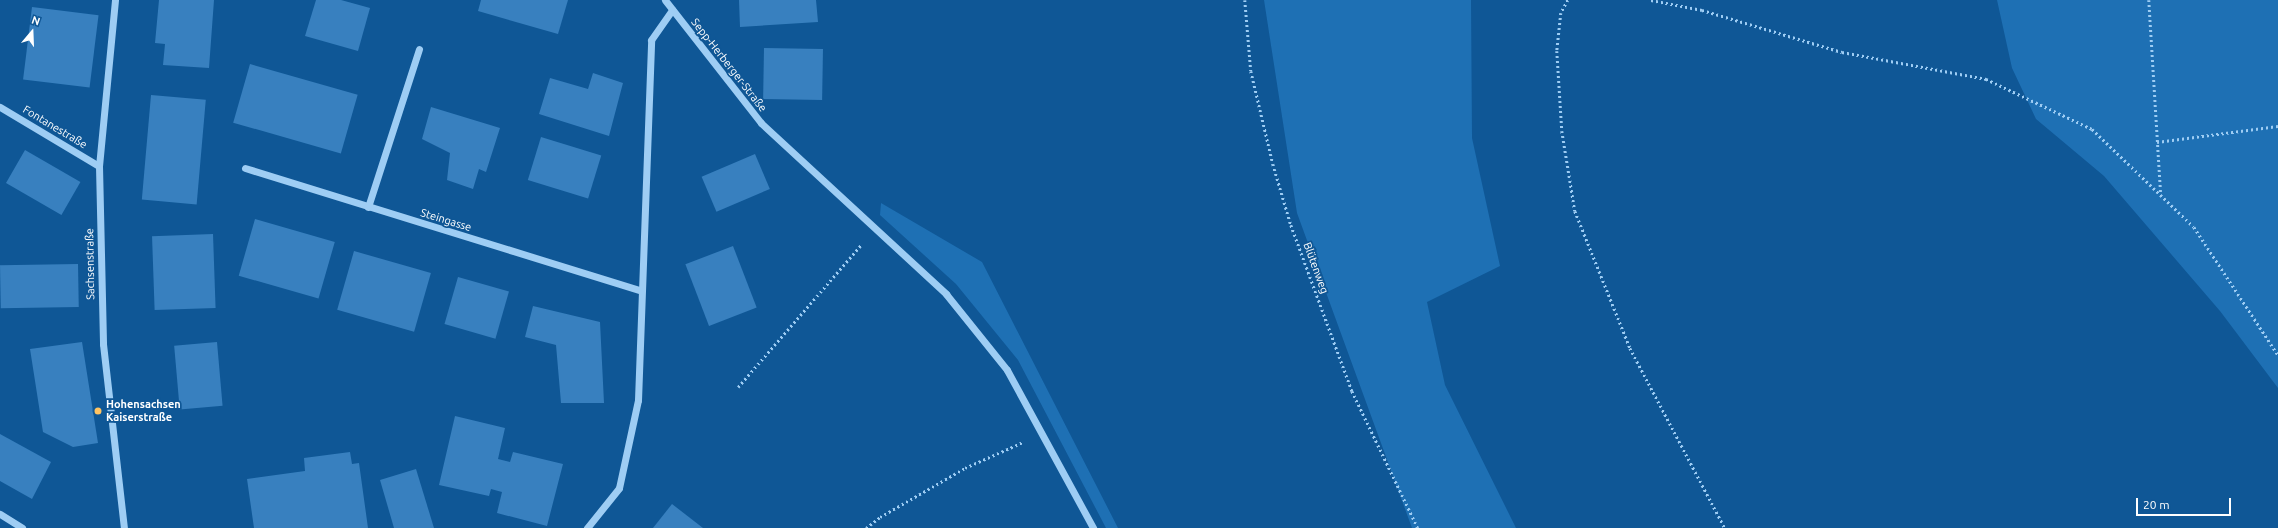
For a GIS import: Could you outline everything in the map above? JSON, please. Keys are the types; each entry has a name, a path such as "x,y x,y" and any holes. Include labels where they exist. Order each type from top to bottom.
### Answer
{"street":[{"name":"Sachsenstraße","path":"115,0 99,166 103,344 124,528"},
{"name":"Sepp-Herberger-Straße","path":"666,0 672,10 761,123 946,294 1007,370 1093,528"},
{"path":"587,528 618,488 638,400 640,290 651,40 672,10"},
{"path":"368,208 419,49"},
{"name":"Fontanestraße","path":"0,107 99,166"},
{"name":"Steingasse","path":"245,168 368,208 640,290"},
{"path":"0,514 22,528"}],"path":[{"name":"Blütenweg","path":"1245,0 1251,71 1273,164 1291,225 1352,391 1418,528"},
{"path":"1568,0 1561,13 1557,50 1562,131 1575,210 1630,348 1725,528"},
{"path":"1651,0 1702,10 1842,52 1986,79 2092,129 2194,227 2278,355"},
{"path":"2149,0 2161,196"},
{"path":"2157,142 2278,126"},
{"path":"738,387 874,229"},
{"path":"866,528 880,517 965,468 1041,433"}],"shaded area":[{"path":"1264,0 1471,0 1472,138 1500,266 1427,302 1445,385 1516,528 1412,528 1297,213"},
{"path":"1997,0 2278,0 2278,388 2220,311 2104,176 2036,119 2012,68"},
{"path":"881,203 982,262 1118,528 1106,528 1018,360 956,284 880,215"}],"building":[{"path":"159,0 214,0 209,68 163,65 165,44 155,43"},
{"path":"316,0 341,0 370,8 358,51 305,36"},
{"path":"481,0 568,0 558,34 478,11"},
{"path":"739,0 816,0 818,22 740,27"},
{"path":"32,7 99,15 90,88 23,79"},
{"path":"764,48 823,49 822,100 763,99"},
{"path":"250,64 358,95 341,154 233,123"},
{"path":"593,73 623,83 609,136 539,114 550,78 588,89"},
{"path":"151,95 206,100 197,204 142,200"},
{"path":"431,107 500,128 486,172 479,169 473,189 447,180 450,153 422,139"},
{"path":"541,137 601,155 588,198 528,180"},
{"path":"25,150 80,182 61,215 6,183"},
{"path":"755,154 770,189 716,212 702,177"},
{"path":"255,219 335,242 319,299 239,276"},
{"path":"213,234 216,308 155,310 152,236"},
{"path":"733,246 757,308 709,326 685,264"},
{"path":"354,251 431,273 414,332 337,310"},
{"path":"78,264 79,307 1,308 0,265"},
{"path":"458,277 509,292 495,339 444,324"},
{"path":"533,306 600,322 604,403 561,403 556,345 525,337"},
{"path":"82,342 98,443 73,447 43,432 30,349"},
{"path":"217,342 223,406 180,410 174,346"},
{"path":"455,416 505,428 498,459 510,462 513,452 563,464 547,526 497,513 502,492 491,489 489,496 439,485"},
{"path":"0,434 51,462 32,499 0,481"},
{"path":"350,452 352,464 359,463 368,528 254,528 247,479 305,471 304,458"},
{"path":"416,469 434,528 394,528 380,480"},
{"path":"672,504 703,528 653,528"}],"place":[{"name":"Hohensachsen Kaiserstraße","path":"98,411"}]}
